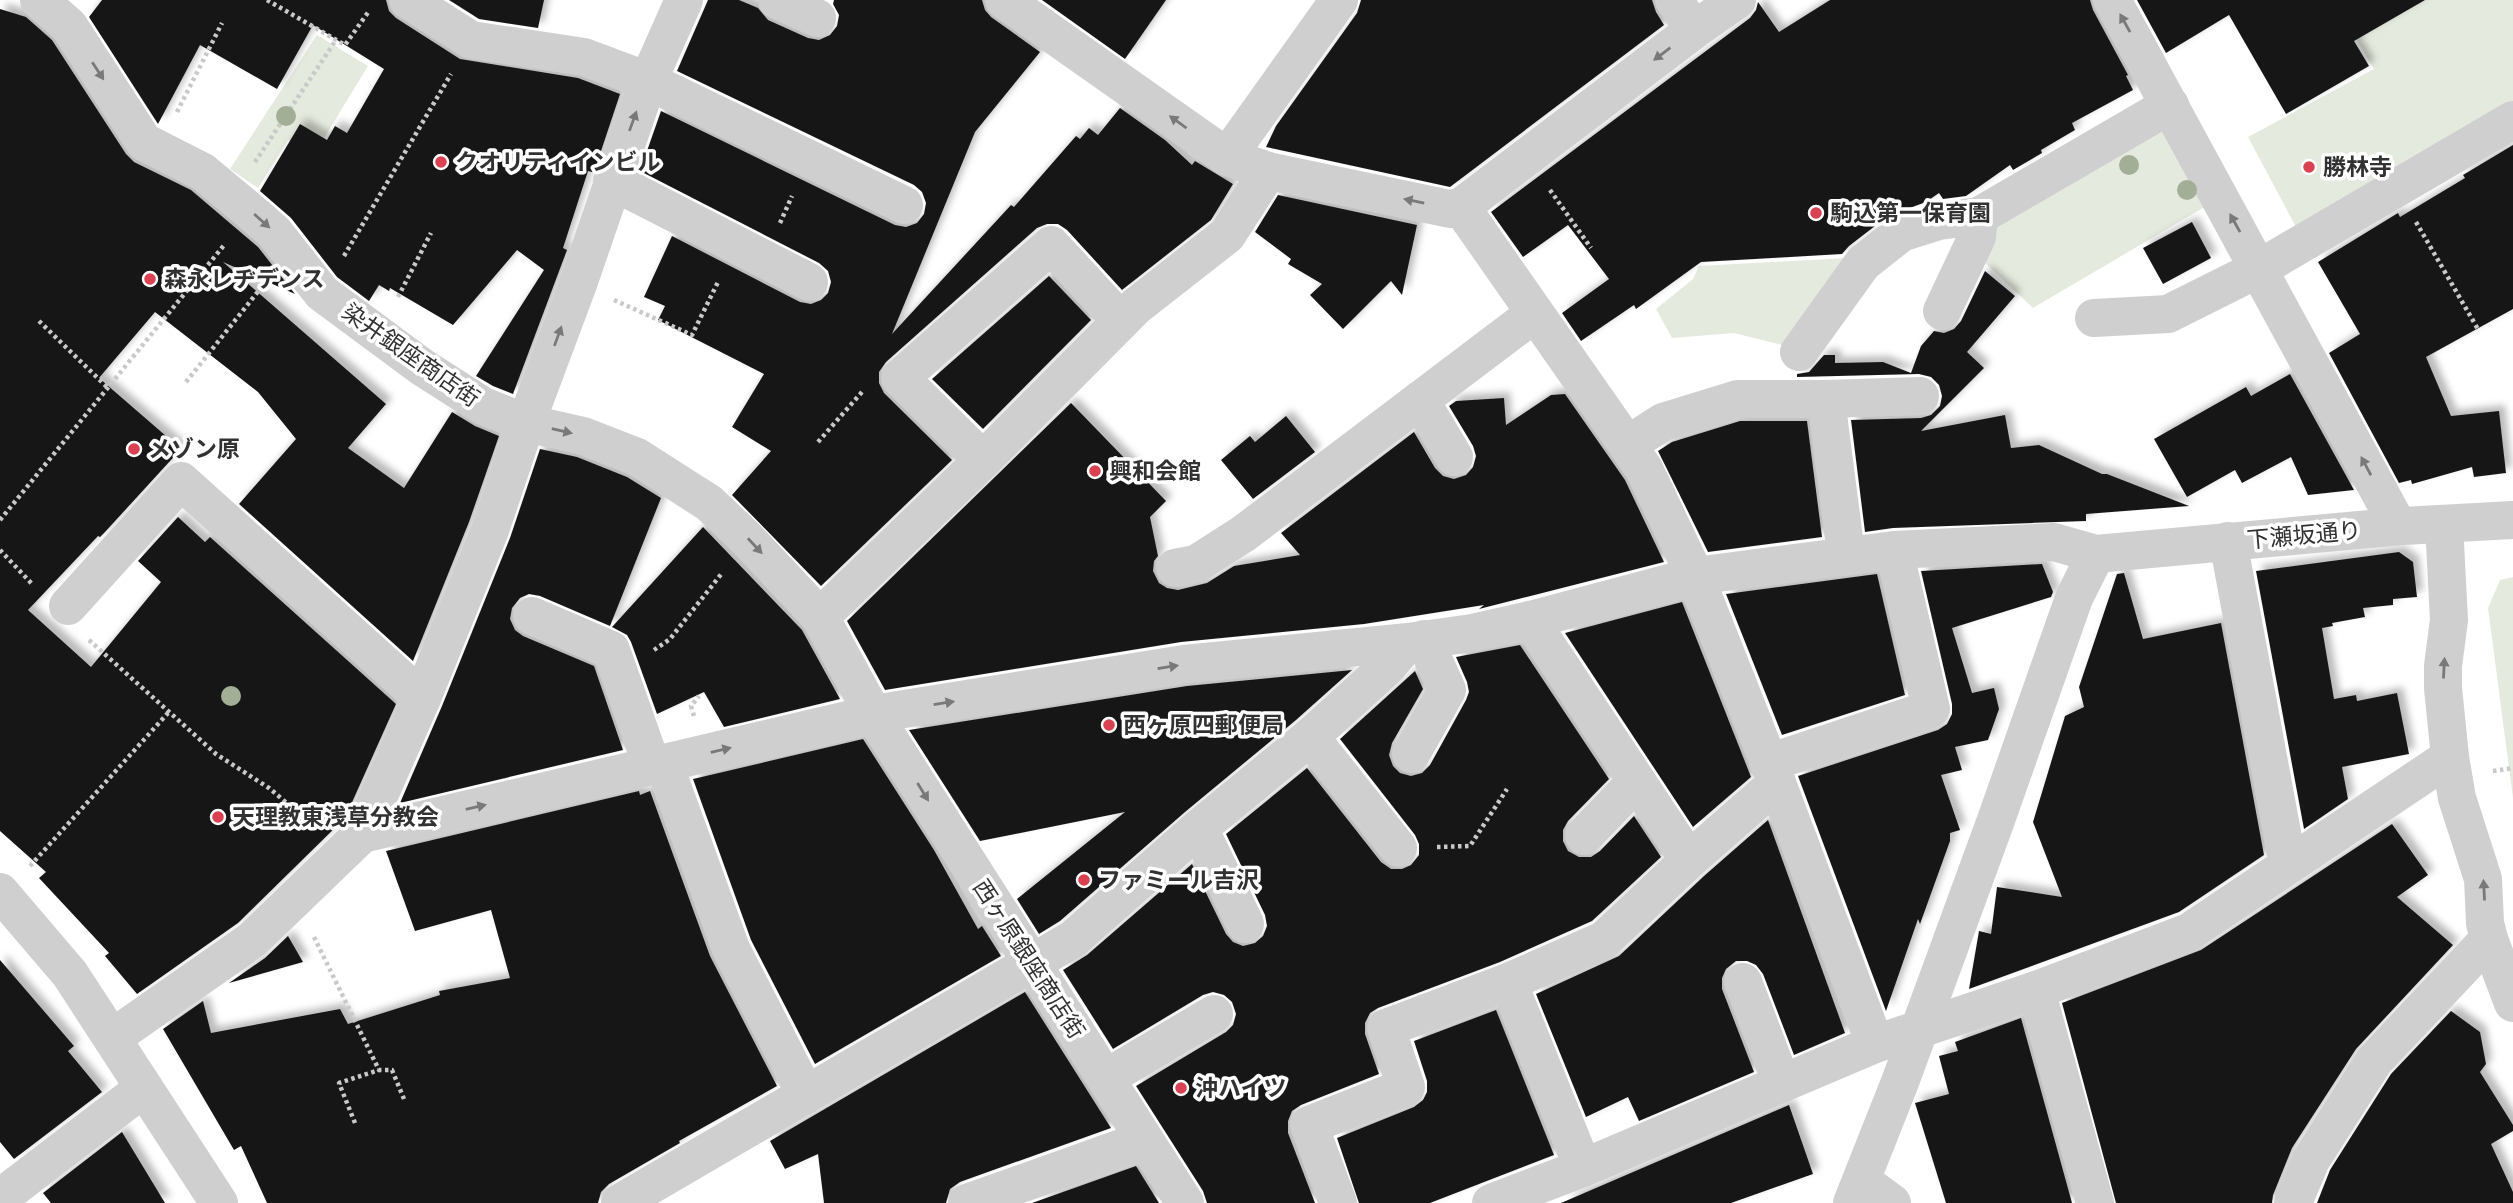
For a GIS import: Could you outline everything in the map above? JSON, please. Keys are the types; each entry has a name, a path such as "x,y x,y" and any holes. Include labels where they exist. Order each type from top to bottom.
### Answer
{"street":[{"name":"染井銀座商店街","path":"39,0 79,13 144,142 202,172 241,204 274,232 322,293 422,368 483,406 526,423 583,436 637,457 709,503 748,540 820,617 873,714"},
{"path":"408,0 471,40 584,57 648,81 904,205"},
{"path":"112,1038 252,940 353,843 422,698 490,530 648,81 684,0"},
{"path":"777,0 817,18"},
{"path":"1004,0 1046,11 1227,157 1268,171 1450,209 1461,207 1527,158 1684,15 1737,0"},
{"path":"1227,157 1339,0"},
{"path":"2112,0 2398,526"},
{"path":"1798,352 1863,263 1902,233 1939,221 1979,216 2170,105"},
{"path":"2094,318 2168,314 2260,268 2513,120"},
{"path":"820,617 983,460 1135,307 1227,235 1268,171"},
{"path":"612,181 808,282"},
{"path":"1461,207 1644,468 1695,576 1875,1044"},
{"path":"1942,311 1977,237 1979,216"},
{"path":"983,460 900,378 1051,244 1121,321"},
{"path":"1175,568 1196,564 1243,534 1534,314"},
{"path":"1627,445 1663,422 1738,399 1920,396"},
{"path":"1826,399 1846,555"},
{"path":"1420,400 1454,457"},
{"path":"74,619 181,481 422,698"},
{"name":"下瀬坂通り","path":"2096,554 2398,526 2513,520"},
{"path":"2444,524 2449,620 2443,688 2450,757 2457,798 2483,879 2489,939 2513,1003"},
{"path":"2228,541 2288,865"},
{"path":"353,843 658,765 873,714 1184,664 1472,633 1695,576 1894,550 2054,542 2096,554 2074,598 1996,820 1918,1029 1869,1196"},
{"path":"1338,1203 1309,1125 1406,1087 1386,1028 1508,982 1604,940 1689,860 1773,773 1930,709 1894,550"},
{"path":"532,616 611,650 731,949 806,1095"},
{"path":"1530,620 1689,860"},
{"path":"620,1203 1073,939 1199,828 1310,737 1416,640"},
{"path":"1411,754 1447,690 1416,640"},
{"name":"西ヶ原銀座商店街","path":"873,714 1185,1203"},
{"path":"1310,737 1398,848"},
{"path":"1491,1203 1583,1168 1875,1044 2036,990 2189,932 2450,757"},
{"path":"1584,836 1636,782"},
{"path":"1199,828 1245,924"},
{"path":"2,894 70,974 219,1203"},
{"path":"2293,1203 2311,1160 2374,1061 2489,939"},
{"path":"1508,982 1583,1168"},
{"path":"1743,982 1782,1084"},
{"path":"2036,990 2095,1203"},
{"path":"1105,1078 1214,1014"},
{"path":"0,1198 144,1088"},
{"path":"967,1203 1144,1140"}],"path":[{"path":"267,0 345,45 376,0"},
{"path":"158,150 222,23"},
{"path":"0,520 108,388 241,204 336,40"},
{"path":"322,293 471,40"},
{"path":"1527,158 1591,248"},
{"path":"578,284 692,335 750,252 809,159"},
{"path":"2397,188 2479,331"},
{"path":"379,335 432,233"},
{"path":"186,382 289,252"},
{"path":"39,321 108,388"},
{"path":"818,442 878,374 900,378"},
{"path":"647,656 670,639 748,540"},
{"path":"0,550 35,587"},
{"path":"74,619 168,713 216,754 353,843"},
{"path":"2,894 168,713"},
{"path":"2489,772 2513,768"},
{"path":"1398,848 1470,846 1507,789"},
{"path":"295,898 379,1070"},
{"path":"355,1122 339,1083 379,1070 392,1070 404,1099"}],"shaded area":[{"path":"2333,0 2513,0 2513,103 2297,229 2248,137 2374,69"},
{"path":"317,35 368,66 313,156 288,140 258,188 230,169"},
{"path":"2163,123 2208,205 2033,308 1980,258 1994,221"},
{"path":"1847,258 1790,347 1734,333 1672,338 1656,309 1693,279 1699,266"},
{"path":"2513,577 2513,798 2488,608 2500,580"}],"building":[{"path":"102,0 386,0 389,11 396,18 460,59 578,78 620,94 595,169 588,171 563,248 567,250 513,394 476,376 544,270 517,250 453,325 390,288 389,291 379,285 369,301 337,277 291,218 260,191 300,124 327,140 335,126 347,133 384,69 313,25 277,89 200,45 158,124 89,17"},
{"path":"449,0 544,0 538,28 479,19"},
{"path":"708,0 739,0 758,8 768,20 808,38 819,40 830,35 837,26 839,15 833,4 834,0 982,0 991,17 1040,52 975,132 892,334 1011,205 1014,207 1076,136 1080,139 1089,128 1098,135 1120,108 1165,140 1192,165 1195,161 1233,184 1211,220 1122,290 1067,230 1058,224 1037,228 886,362 879,372 879,383 884,393 952,460 821,586 732,495 771,451 732,427 764,374 658,320 665,306 644,297 672,236 800,302 811,304 828,293 831,282 828,271 819,263 640,171 661,111 895,225 906,227 917,223 924,214 926,203 922,192 914,185 677,71"},
{"path":"1042,0 1166,0 1125,59"},
{"path":"1361,0 1652,0 1664,25 1450,187 1266,147 1276,126 1357,13"},
{"path":"1830,0 2090,0 2133,90 2072,123 2075,130 2013,170 2010,165 1966,196 1943,199 1939,193 1926,202 1888,216 1842,254 1701,262 1636,309 1634,305 1581,341 1562,313 1609,279 1568,225 1523,257 1491,212 1750,18 1758,2 1779,32"},
{"path":"2137,0 2425,0 2354,41 2369,66 2286,114 2229,15 2166,53"},
{"path":"0,9 26,17 52,40 126,154 134,162 191,190 258,247 295,294 223,262 386,404 348,448 404,488 452,412 499,436 469,522 413,661 239,504 296,439 258,392 155,312 99,378 181,449 28,610 91,667 161,582 138,561 178,517 205,542 210,537 396,704 345,818 238,923 137,994 105,956 109,953 39,878 46,872 0,831"},
{"path":"2513,145 2513,309 2426,357 2451,416 2499,411 2506,473 2474,477 2472,467 2412,484 2411,480 2399,483 2329,353 2360,334 2318,262 2398,213 2400,217 2465,178 2463,175"},
{"path":"1278,195 1417,225 1402,295 1391,281 1343,329 1310,295 1322,284 1288,264 1291,259 1255,232"},
{"path":"2192,222 2211,258 2163,284 2143,248"},
{"path":"1985,271 2015,296 1967,352 1984,368 1921,431 2005,415 2011,448 2039,445 2102,474 2189,506 2086,514 2086,521 1893,528 1865,532 1851,420 1921,418 1931,415 1940,406 1942,396 1939,385 1931,377 1919,374 1797,377 1797,374 1809,372 1824,355 1835,355 1835,363 1883,362 1911,373 1921,346 1934,331 1944,333 1954,329 1961,321"},
{"path":"1049,276 1091,320 983,429 932,379"},
{"path":"2290,374 2354,490 2308,495 2291,457 2242,483 2235,470 2187,497 2154,439 2246,387 2251,396"},
{"path":"1565,394 1625,480 1664,562 1479,609 1484,605 1364,624 1181,642 885,690 847,621 1071,403 1166,501 1150,517 1158,556 1154,561 1153,571 1159,583 1178,590 1207,583 1234,566 1300,555 1281,533 1414,432 1435,468 1443,476 1454,479 1466,475 1473,467 1476,456 1473,446 1449,406 1456,401 1504,398 1506,425 1551,395"},
{"path":"1286,416 1315,452 1253,499 1221,460 1250,436 1255,442"},
{"path":"1740,421 1807,421 1822,537 1708,552 1658,451 1672,442"},
{"path":"540,449 577,457 627,477 661,498 610,626 540,596 529,594 520,598 512,608 510,619 515,630 523,636 594,666 623,750 400,803 510,538"},
{"path":"703,527 802,630 840,699 724,727 704,692 657,714 631,642 627,635 612,627"},
{"path":"2399,552 2413,562 2417,597 2393,599 2393,605 2363,608 2365,617 2332,623 2333,626 2322,628 2334,699 2356,695 2357,701 2397,693 2409,754 2342,767 2348,799 2304,829 2256,571"},
{"path":"2042,564 2053,592 2051,597 1952,628 1972,693 1994,688 1999,709 1988,740 1955,747 1962,770 1941,775 1960,830 1950,833 1950,841 1920,924 1918,919 1886,1011 1798,776 1938,730 1947,724 1952,714 1952,704 1921,571"},
{"path":"2124,573 2143,639 2221,623 2264,855 2179,912 1969,989 1979,931 1991,934 1997,887 2062,897 2033,822 2065,716 2084,707 2079,687 2117,574"},
{"path":"1877,574 1905,695 1782,735 1726,594"},
{"path":"1682,602 1751,777 1693,827 1565,633"},
{"path":"1520,645 1609,779 1568,821 1563,830 1563,841 1568,851 1579,857 1591,857 1634,816 1661,857 1592,921 1500,962 1370,1013 1365,1023 1365,1034 1379,1074 1301,1105 1292,1111 1288,1121 1288,1133 1315,1203 1207,1203 1203,1191 1136,1086 1226,1032 1233,1025 1236,1014 1232,1002 1224,995 1213,992 1203,995 1113,1049 1063,970 1087,955 1192,864 1226,934 1233,942 1243,946 1255,943 1263,936 1267,926 1265,915 1226,834 1307,768 1381,862 1391,869 1402,869 1411,865 1419,855 1419,844 1415,835 1340,739 1415,671 1423,689 1392,743 1389,755 1393,766 1400,773 1411,776 1422,773 1430,765 1469,692 1456,657"},
{"path":"1352,670 1060,921 1039,934 1017,899 1125,812 980,841 909,730 1187,686"},
{"path":"863,739 934,850 978,929 982,926 1001,956 815,1064 751,940 693,779"},
{"path":"639,791 640,795 650,791 710,956 777,1086 609,1184 601,1192 598,1203 267,1203 241,1146 234,1150 163,1029 203,1001 211,1033 340,1009 348,1024 440,995 439,991 510,978 491,910 415,931 386,851"},
{"path":"1768,820 1845,1033 1794,1055 1763,974 1756,965 1747,961 1736,961 1726,969 1722,978 1722,989 1754,1072 1639,1121 1628,1097 1586,1117 1536,994 1619,956"},
{"path":"2392,824 2428,875 2397,897 2453,945 2356,1049 2292,1148 2272,1203 2116,1203 2062,1003 2201,950"},
{"path":"288,936 303,962 229,983 265,958"},
{"path":"0,960 74,1046 68,1051 102,1092 14,1159 0,1142"},
{"path":"1025,992 1111,1128 960,1182 950,1189 946,1203 824,1203 818,1154 785,1169 770,1141"},
{"path":"1496,1010 1554,1155 1430,1203 1359,1203 1337,1138 1414,1107 1423,1100 1427,1092 1427,1081 1414,1041"},
{"path":"2451,1011 2480,1032 2486,1064 2480,1072 2513,1125 2513,1131 2491,1144 2513,1192 2513,1203 2317,1203 2330,1170 2391,1074"},
{"path":"2021,1018 2072,1203 1946,1203 1915,1103 1949,1094 1939,1056 1958,1051 1955,1042"},
{"path":"1789,1105 1813,1174 1731,1203 1561,1203"},
{"path":"122,1132 165,1203 51,1203 43,1193"},
{"path":"1136,1166 1159,1203 1032,1203"}],"place":[{"name":"クオリティインビル","path":"441,162"},
{"name":"勝林寺","path":"2309,167"},
{"name":"駒込第一保育園","path":"1816,213"},
{"name":"森永レヂデンス","path":"150,279"},
{"name":"メゾン原","path":"134,449"},
{"name":"興和会館","path":"1095,471"},
{"name":"西ヶ原四郵便局","path":"1109,725"},
{"name":"天理教東浅草分教会","path":"218,817"},
{"name":"ファミール吉沢","path":"1084,880"},
{"name":"沖ハイツ","path":"1181,1088"}]}
